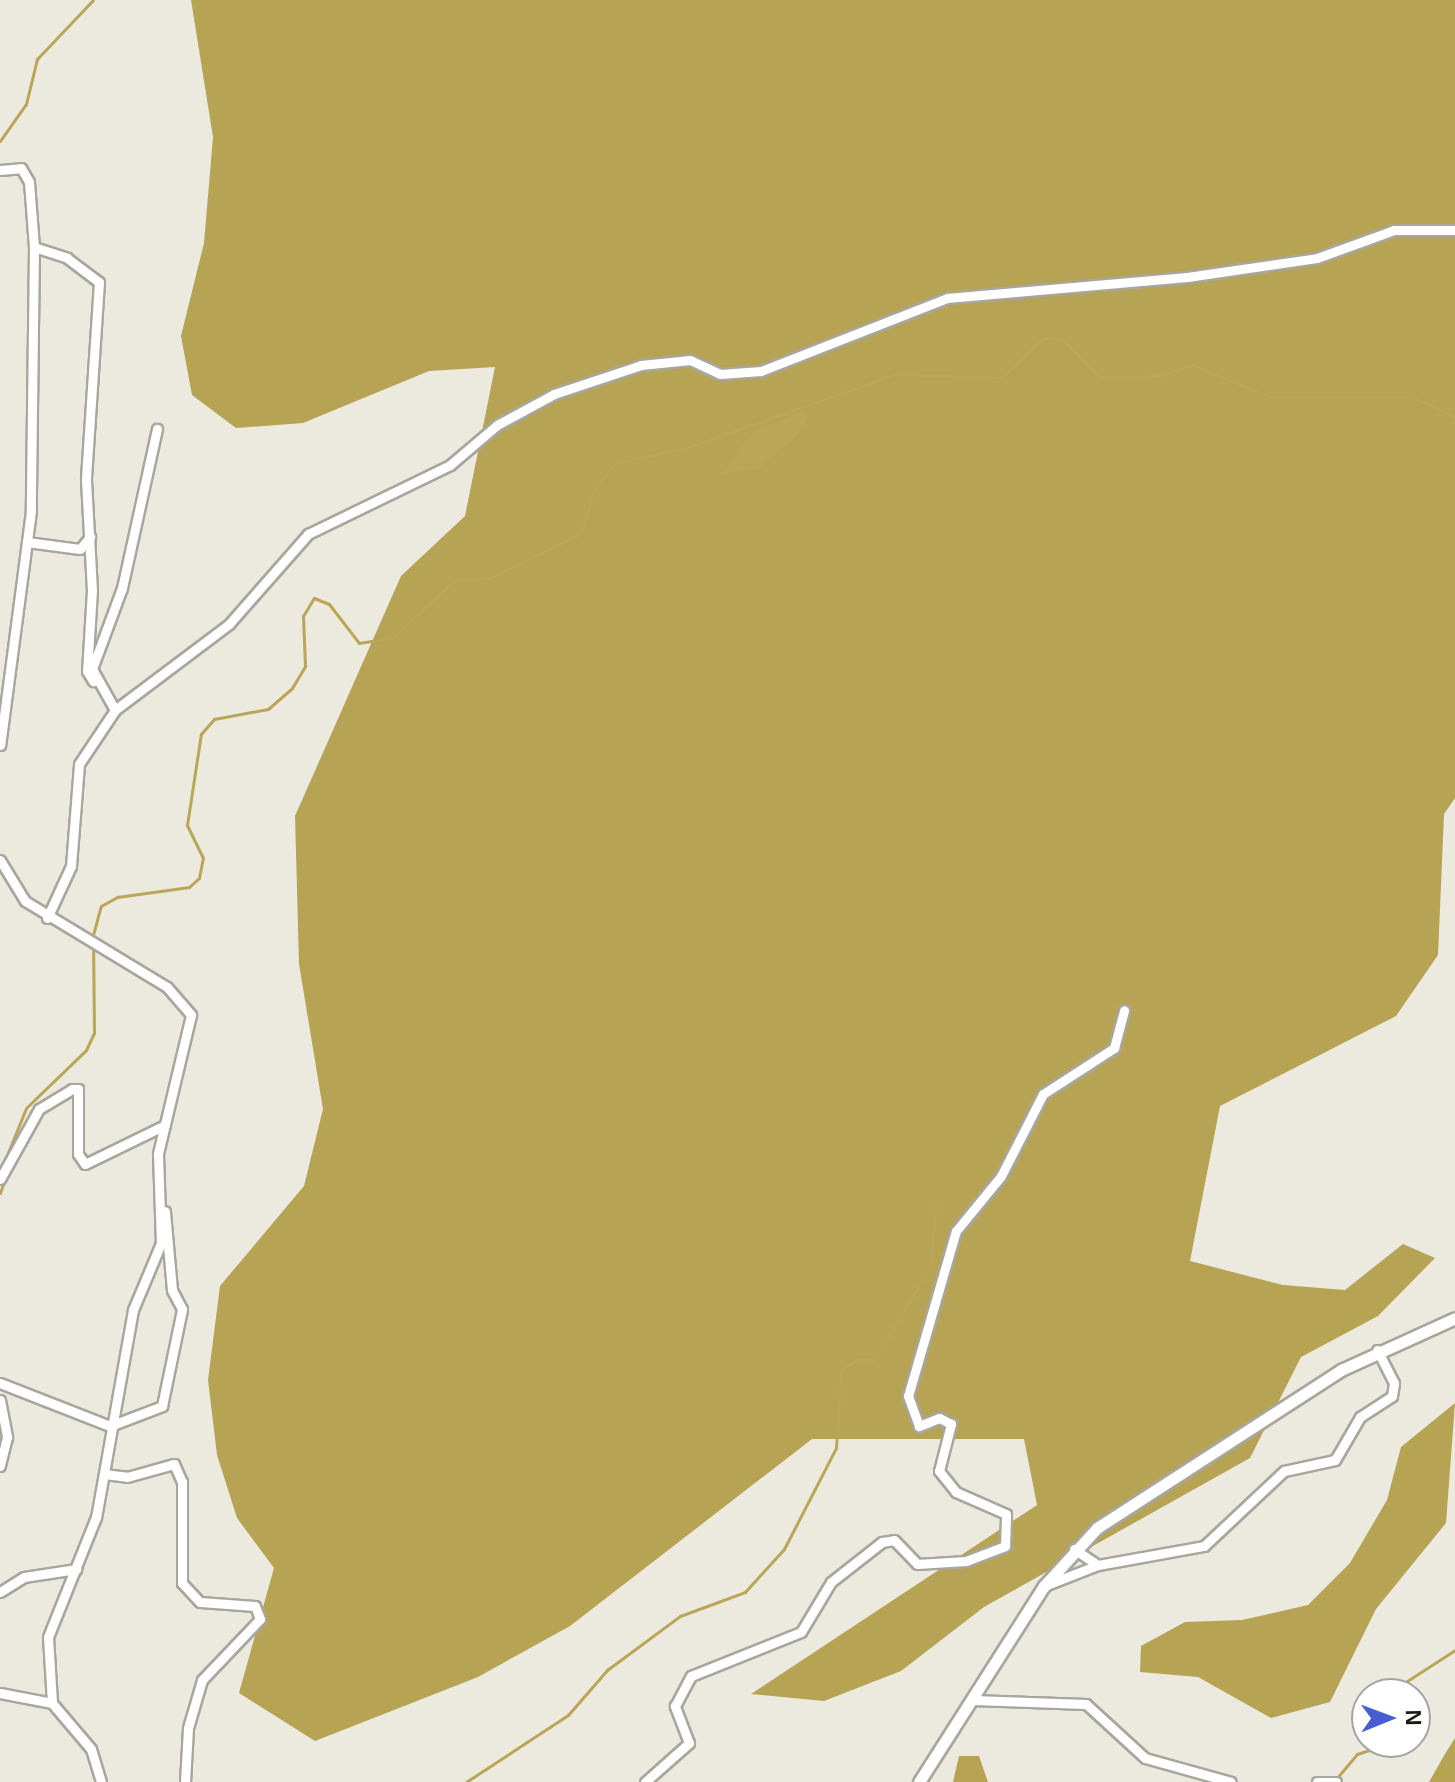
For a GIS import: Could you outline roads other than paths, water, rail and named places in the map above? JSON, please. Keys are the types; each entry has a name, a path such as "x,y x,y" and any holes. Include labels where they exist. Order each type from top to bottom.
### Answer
{"street":[{"path":"0,170 21,168 29,182 34,247 27,542 0,745"},
{"path":"47,918 71,866 79,764 115,710 229,624 308,534 450,465 519,411 602,376 693,360 720,374 747,374 947,298 1187,277 1317,258 1394,230 1455,230"},
{"path":"34,247 67,258 99,282 89,394 96,409 86,470 90,537 87,671 115,710"},
{"path":"93,681 134,544 157,429"},
{"path":"27,542 80,549 90,537"},
{"path":"0,860 25,901 47,918 186,1003 189,1028 165,1125 159,1201 161,1243 133,1310 110,1426 104,1474 76,1569 51,1618 52,1703"},
{"path":"645,1782 689,1743 675,1706 691,1676 801,1632 831,1582 882,1542 894,1540 917,1564 966,1561 1005,1546 1006,1514 945,1484 939,1471 951,1424 939,1418 919,1426 908,1413 908,1396 956,1231 1001,1176 1043,1094 1114,1048 1124,1010"},
{"path":"0,1179 39,1109 72,1089 78,1089 78,1154 85,1164 165,1125"},
{"path":"0,1383 110,1426 155,1413 166,1400 182,1309 172,1290 171,1228 159,1201"},
{"path":"919,1782 1044,1586 1074,1549 1377,1350 1455,1318"},
{"path":"1044,1586 1098,1565 1204,1546 1284,1471 1335,1460 1360,1417 1392,1396 1394,1383 1377,1350"},
{"path":"0,1400 7,1437 0,1466"},
{"path":"104,1474 127,1477 174,1464 182,1482 182,1583 200,1602 255,1606 260,1619 202,1680 188,1728 185,1782"},
{"path":"1074,1549 1098,1565"},
{"path":"0,1592 24,1577 76,1569"},
{"path":"0,1693 52,1703 91,1749 101,1782"},
{"path":"973,1700 1086,1704 1145,1758 1231,1782"},
{"path":"1317,1782 1336,1782"}],"waterway":[{"path":"0,141 26,104 37,59 93,0"},
{"path":"3,1165 26,1108 86,1050 94,1033 93,935 101,906 117,897 189,887 199,878 203,858 187,825 201,734 214,719 268,709 292,688 305,666 303,616 314,598 329,604 359,643 392,638 455,580 489,578 581,534 597,484 616,463 686,448 896,374 1001,378 1043,338 1063,339 1099,377 1159,376 1193,365 1271,397 1412,397 1455,417"},
{"path":"0,1193 6,1176"},
{"path":"466,1782 568,1715 607,1670 680,1616 745,1592 784,1549 836,1448 841,1370 856,1360 874,1360 931,1265 936,1198"},
{"path":"1412,1678 1455,1650"},
{"path":"1336,1779 1354,1758"}]}
